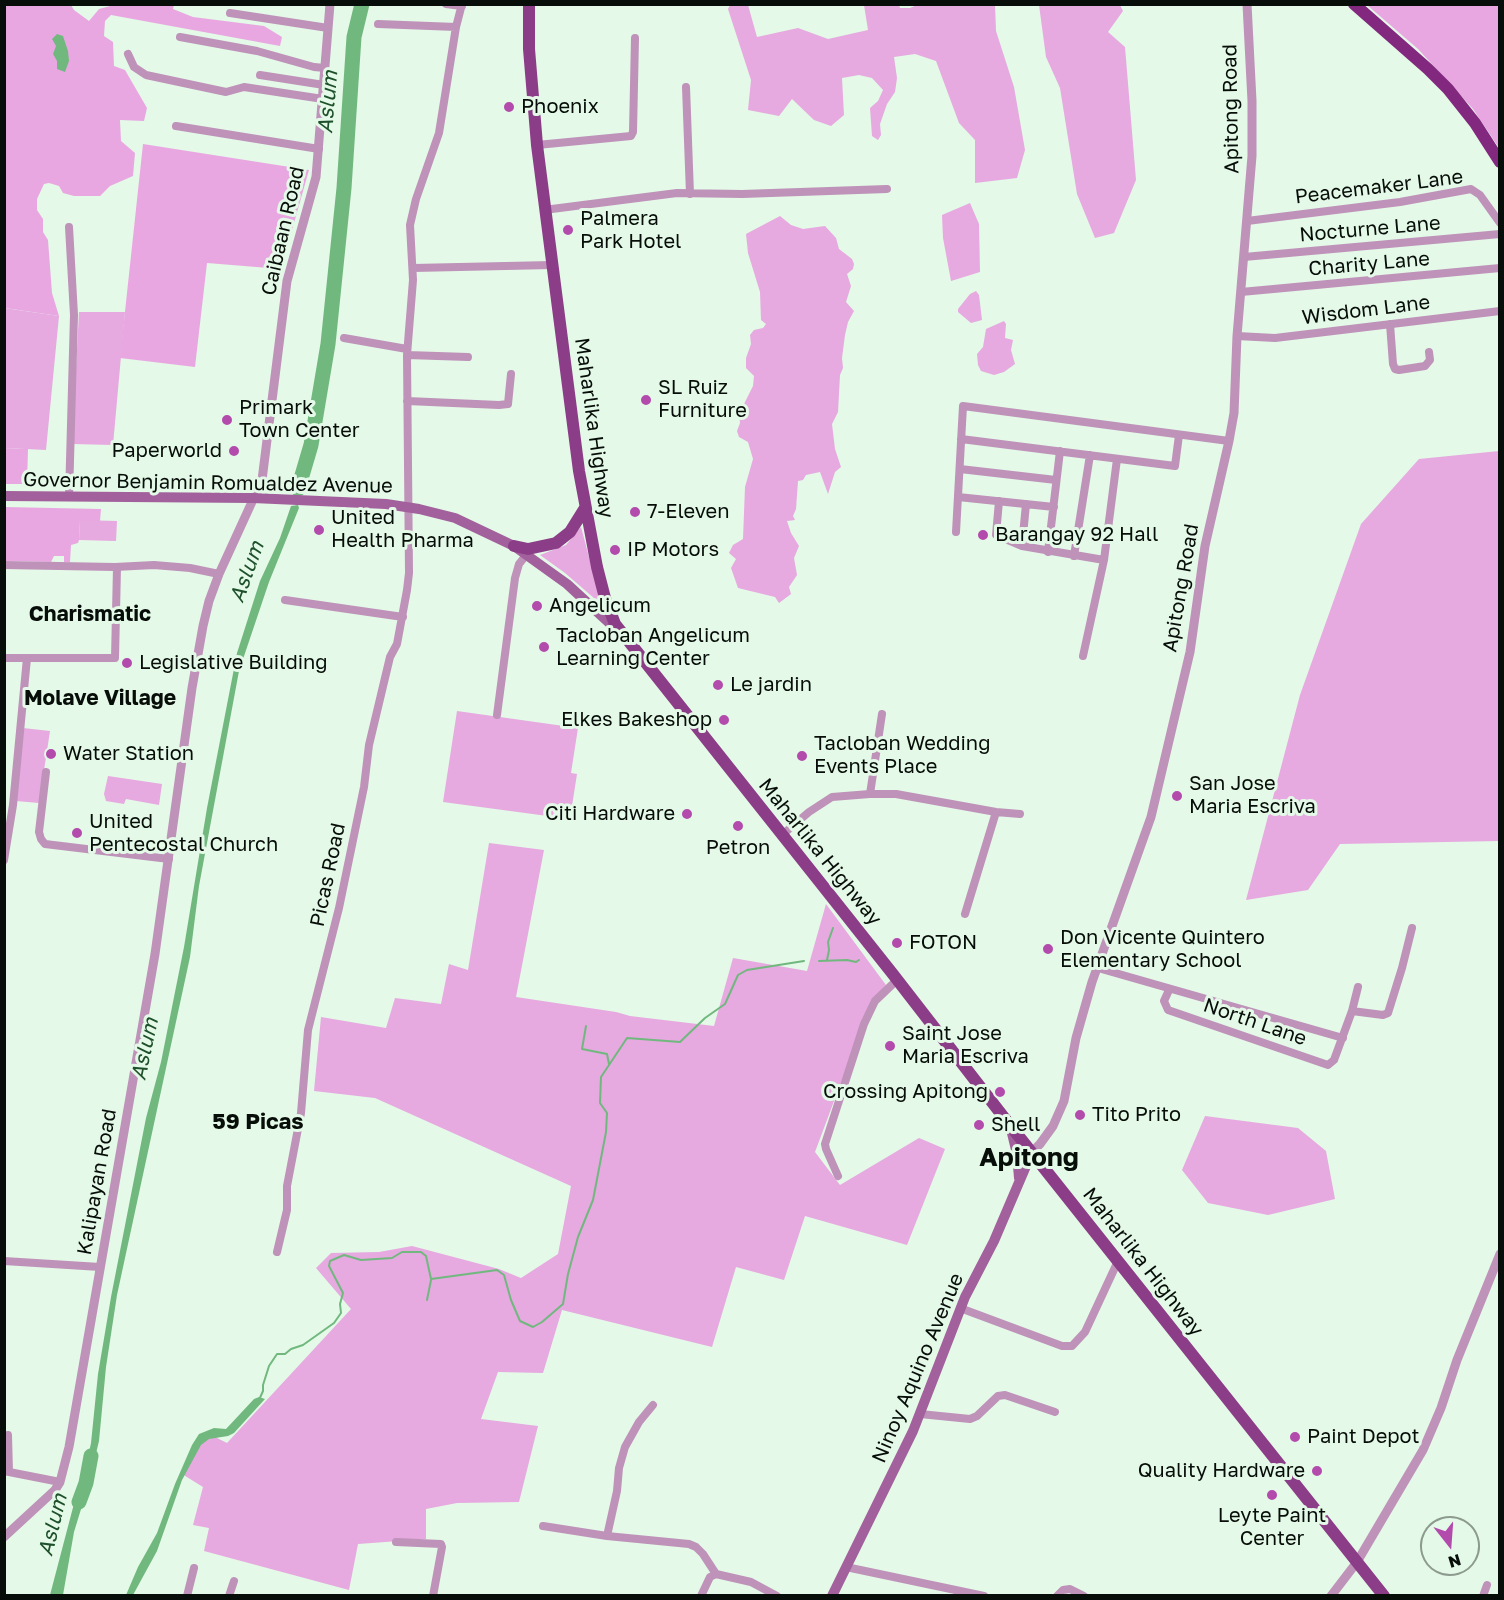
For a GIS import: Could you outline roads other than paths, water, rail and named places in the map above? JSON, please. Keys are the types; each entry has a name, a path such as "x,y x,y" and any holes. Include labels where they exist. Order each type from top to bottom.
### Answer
{"highway":[{"path":"1354,4 1428,69 1448,90 1475,123 1500,162"}],"main road":[{"name":"Maharlika Highway","path":"529,4 529,49 544,210 585,508 605,598 615,624 1384,1596"},
{"name":"Governor Benjamin Romualdez Avenue","path":"4,496 254,498 408,507 455,518 514,546 578,593 622,635"},
{"path":"514,546 528,549 556,543 570,531 585,508"},
{"path":"1009,1124 1017,1154 1019,1185"},
{"name":"Ninoy Aquino Avenue","path":"832,1596 920,1414 960,1308 1019,1185 1032,1152"}],"street":[{"name":"Caibaan Road","path":"254,498 262,480 287,281 316,177 330,4"},
{"path":"446,4 462,5"},
{"name":"Apitong Road","path":"1032,1152 1059,1116 1065,1101 1076,1038 1151,816 1190,652 1205,546 1234,413 1237,336 1252,156 1247,4"},
{"name":"Picas Road","path":"277,1252 287,1210 287,1186 300,1113 308,1029 339,908 364,787 369,745 390,657 397,644 403,617 409,573 407,352 413,268 410,225 416,199 439,133 456,27 462,5"},
{"path":"230,13 328,28"},
{"path":"378,24 456,27"},
{"path":"180,37 257,51 325,68"},
{"path":"537,145 631,136 633,132 635,38"},
{"path":"128,54 134,67 146,75 226,92 253,87 323,99"},
{"path":"260,75 324,85"},
{"path":"686,87 690,194"},
{"path":"176,126 319,149"},
{"path":"544,210 677,193 887,189"},
{"name":"Peacemaker Lane","path":"1247,221 1400,202 1471,189 1480,195 1500,223"},
{"path":"69,227 74,315 69,497"},
{"name":"Nocturne Lane","path":"1244,257 1500,234"},
{"path":"413,268 552,265"},
{"name":"Charity Lane","path":"1241,292 1500,268"},
{"name":"Wisdom Lane","path":"1237,336 1275,338 1500,311"},
{"path":"1390,324 1395,369 1425,366 1430,360 1429,352"},
{"path":"344,338 407,352 468,357"},
{"path":"407,401 508,404 511,374"},
{"path":"956,532 963,406 1229,441"},
{"path":"961,439 1175,466 1179,435"},
{"path":"1048,552 1060,452"},
{"path":"1074,556 1090,455"},
{"path":"1083,656 1104,560 1117,459"},
{"path":"960,469 1056,480"},
{"path":"958,497 1054,507"},
{"name":"Kalipayan Road","path":"4,1536 50,1496 60,1482 69,1447 155,954 199,646 209,601 219,574 254,498"},
{"path":"999,501 996,535 1022,546 1104,560"},
{"path":"1022,546 1026,504"},
{"path":"497,715 515,578 519,564 527,554"},
{"path":"4,566 117,567 154,564 219,574"},
{"path":"4,658 115,658 117,567"},
{"path":"285,600 403,617"},
{"path":"4,860 27,658"},
{"path":"870,794 882,714"},
{"path":"46,772 39,832 40,839 45,844 169,859"},
{"path":"782,835 809,812 832,797 896,794 996,813 1020,814"},
{"path":"964,914 996,813"},
{"path":"1352,1011 1383,1015 1388,1013 1412,928"},
{"path":"1098,968 1342,1038 1358,987"},
{"path":"838,1176 825,1144 864,1024 875,1001 897,980"},
{"name":"North Lane","path":"1169,990 1164,1001 1167,1010 1328,1065 1334,1060 1342,1038"},
{"path":"1331,1596 1357,1562 1423,1450 1442,1408 1457,1360 1500,1254"},
{"path":"4,1261 100,1267"},
{"path":"960,1308 1062,1346 1072,1346 1085,1332 1118,1261"},
{"path":"920,1414 970,1419 977,1416 998,1396 1005,1395 1055,1412"},
{"path":"607,1536 617,1491 619,1468 626,1447 639,1422 653,1405"},
{"path":"8,1435 7,1472 60,1482"},
{"path":"543,1526 607,1536 689,1544 704,1554 716,1574"},
{"path":"396,1542 441,1544 433,1596"},
{"path":"187,1596 194,1568"},
{"path":"846,1568 984,1596"},
{"path":"701,1596 710,1577 716,1574 751,1582 766,1593 777,1596"},
{"path":"229,1596 234,1581"},
{"path":"1483,1596 1487,1585"},
{"path":"1058,1596 1063,1590 1070,1589 1084,1596"}],"waterway":[{"name":"Aslum","path":"298,489 311,445 328,344 344,188 354,37 362,4"},
{"path":"827,960 828,942 833,928"},
{"path":"819,961 856,962 859,960"},
{"path":"259,1400 269,1366 277,1354 285,1354 303,1345 334,1323 341,1313 340,1304 343,1293 329,1266 330,1261 344,1255 361,1260 392,1258 402,1252 421,1252 426,1256 431,1279 497,1270 504,1275 520,1321 533,1327 542,1322 563,1304 578,1237 593,1200 606,1132 607,1113 600,1103 601,1077 627,1038 680,1042 705,1018 725,1004 738,975 747,970 804,961"},
{"path":"586,1026 582,1049 607,1054 609,1064"},
{"path":"427,1300 431,1280"},
{"name":"Aslum","path":"79,1502 86,1483 91,1456"}],"place":[{"name":"Phoenix","path":"509,107"},
{"name":"Palmera Park Hotel","path":"568,230"},
{"name":"SL Ruiz Furniture","path":"646,400"},
{"name":"Primark Town Center","path":"227,420"},
{"name":"Paperworld","path":"234,451"},
{"name":"7-Eleven","path":"635,512"},
{"name":"United Health Pharma","path":"319,530"},
{"name":"Barangay 92 Hall","path":"983,535"},
{"name":"IP Motors","path":"615,550"},
{"name":"Angelicum","path":"537,606"},
{"name":"Tacloban Angelicum Learning Center","path":"544,647"},
{"name":"Legislative Building","path":"127,663"},
{"name":"Le jardin","path":"718,685"},
{"name":"Elkes Bakeshop","path":"724,720"},
{"name":"Water Station","path":"51,754"},
{"name":"Tacloban Wedding Events Place","path":"802,756"},
{"name":"San Jose Maria Escriva","path":"1177,796"},
{"name":"Citi Hardware","path":"687,814"},
{"name":"Petron","path":"738,826"},
{"name":"United Pentecostal Church","path":"77,833"},
{"name":"FOTON","path":"897,943"},
{"name":"Don Vicente Quintero Elementary School","path":"1048,949"},
{"name":"Saint Jose Maria Escriva","path":"890,1046"},
{"name":"Crossing Apitong","path":"1000,1092"},
{"name":"Tito Prito","path":"1080,1115"},
{"name":"Shell","path":"979,1125"},
{"name":"Paint Depot","path":"1295,1437"},
{"name":"Quality Hardware","path":"1317,1471"},
{"name":"Leyte Paint Center","path":"1272,1495"}],"district":[{"name":"Charismatic","path":"90,614"},
{"name":"Molave Village","path":"100,698"},
{"name":"59 Picas","path":"258,1122"},
{"name":"Apitong","path":"1029,1158"}]}
